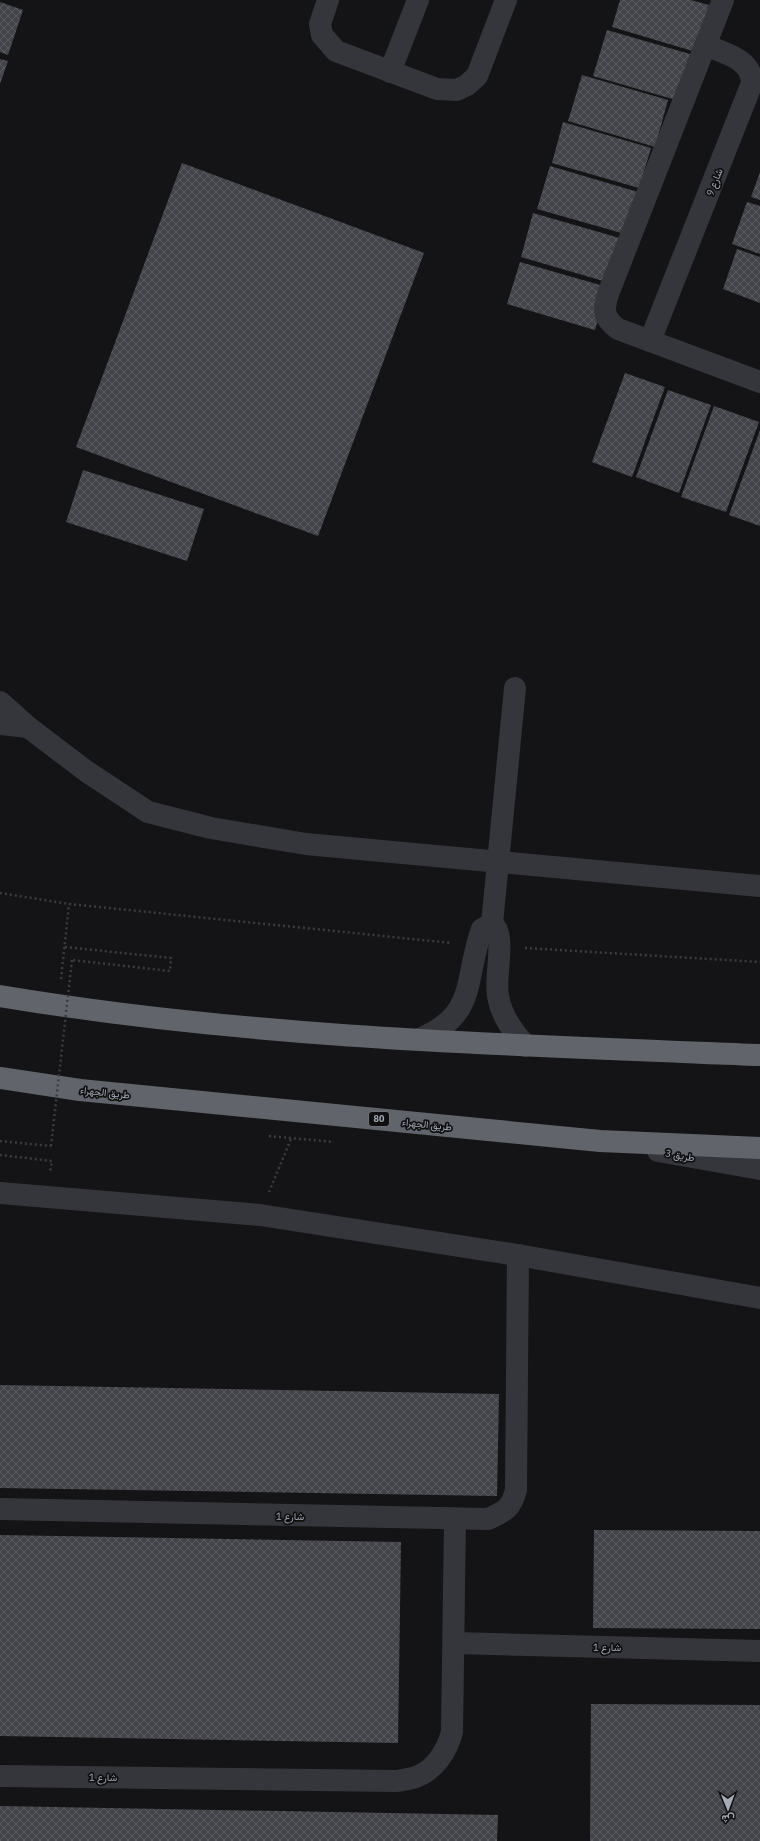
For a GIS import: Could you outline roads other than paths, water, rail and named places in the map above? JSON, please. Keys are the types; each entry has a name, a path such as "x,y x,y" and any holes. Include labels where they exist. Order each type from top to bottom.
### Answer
{"highway":[{"path":"0,996 58,1006 296,1031 526,1046 760,1055"},
{"name":"طريق الجهراء","path":"0,1078 80,1090 600,1140 760,1148"}],"street":[{"path":"328,0 320,24 322,35 328,44 336,51 437,89 457,90 467,85 477,76 506,0"},
{"path":"390,72 418,0"},
{"path":"723,0 604,305 606,317 611,324 618,329 760,382"},
{"name":"شارع 9","path":"650,341 752,83 752,75 740,61 705,45"},
{"path":"492,924 515,688"},
{"path":"0,702 28,727 86,770 148,812 211,828 306,844 760,886"},
{"path":"0,724 28,727"},
{"path":"417,1040 441,1028 459,1009 468,990 476,945 482,929 492,924"},
{"path":"492,924 497,927 499,933 500,946 496,983 498,997 508,1023 526,1046"},
{"name":"طريق 3","path":"600,1140 760,1169"},
{"path":"0,1193 260,1215 518,1256 760,1298"},
{"path":"455,1519 488,1519 504,1512 512,1503 516,1490 518,1256"},
{"name":"شارع 1","path":"0,1509 455,1519 455,1643 452,1732 448,1745 440,1758 430,1769 416,1777 397,1781 0,1776"},
{"name":"شارع 1","path":"455,1643 760,1651"}]}
